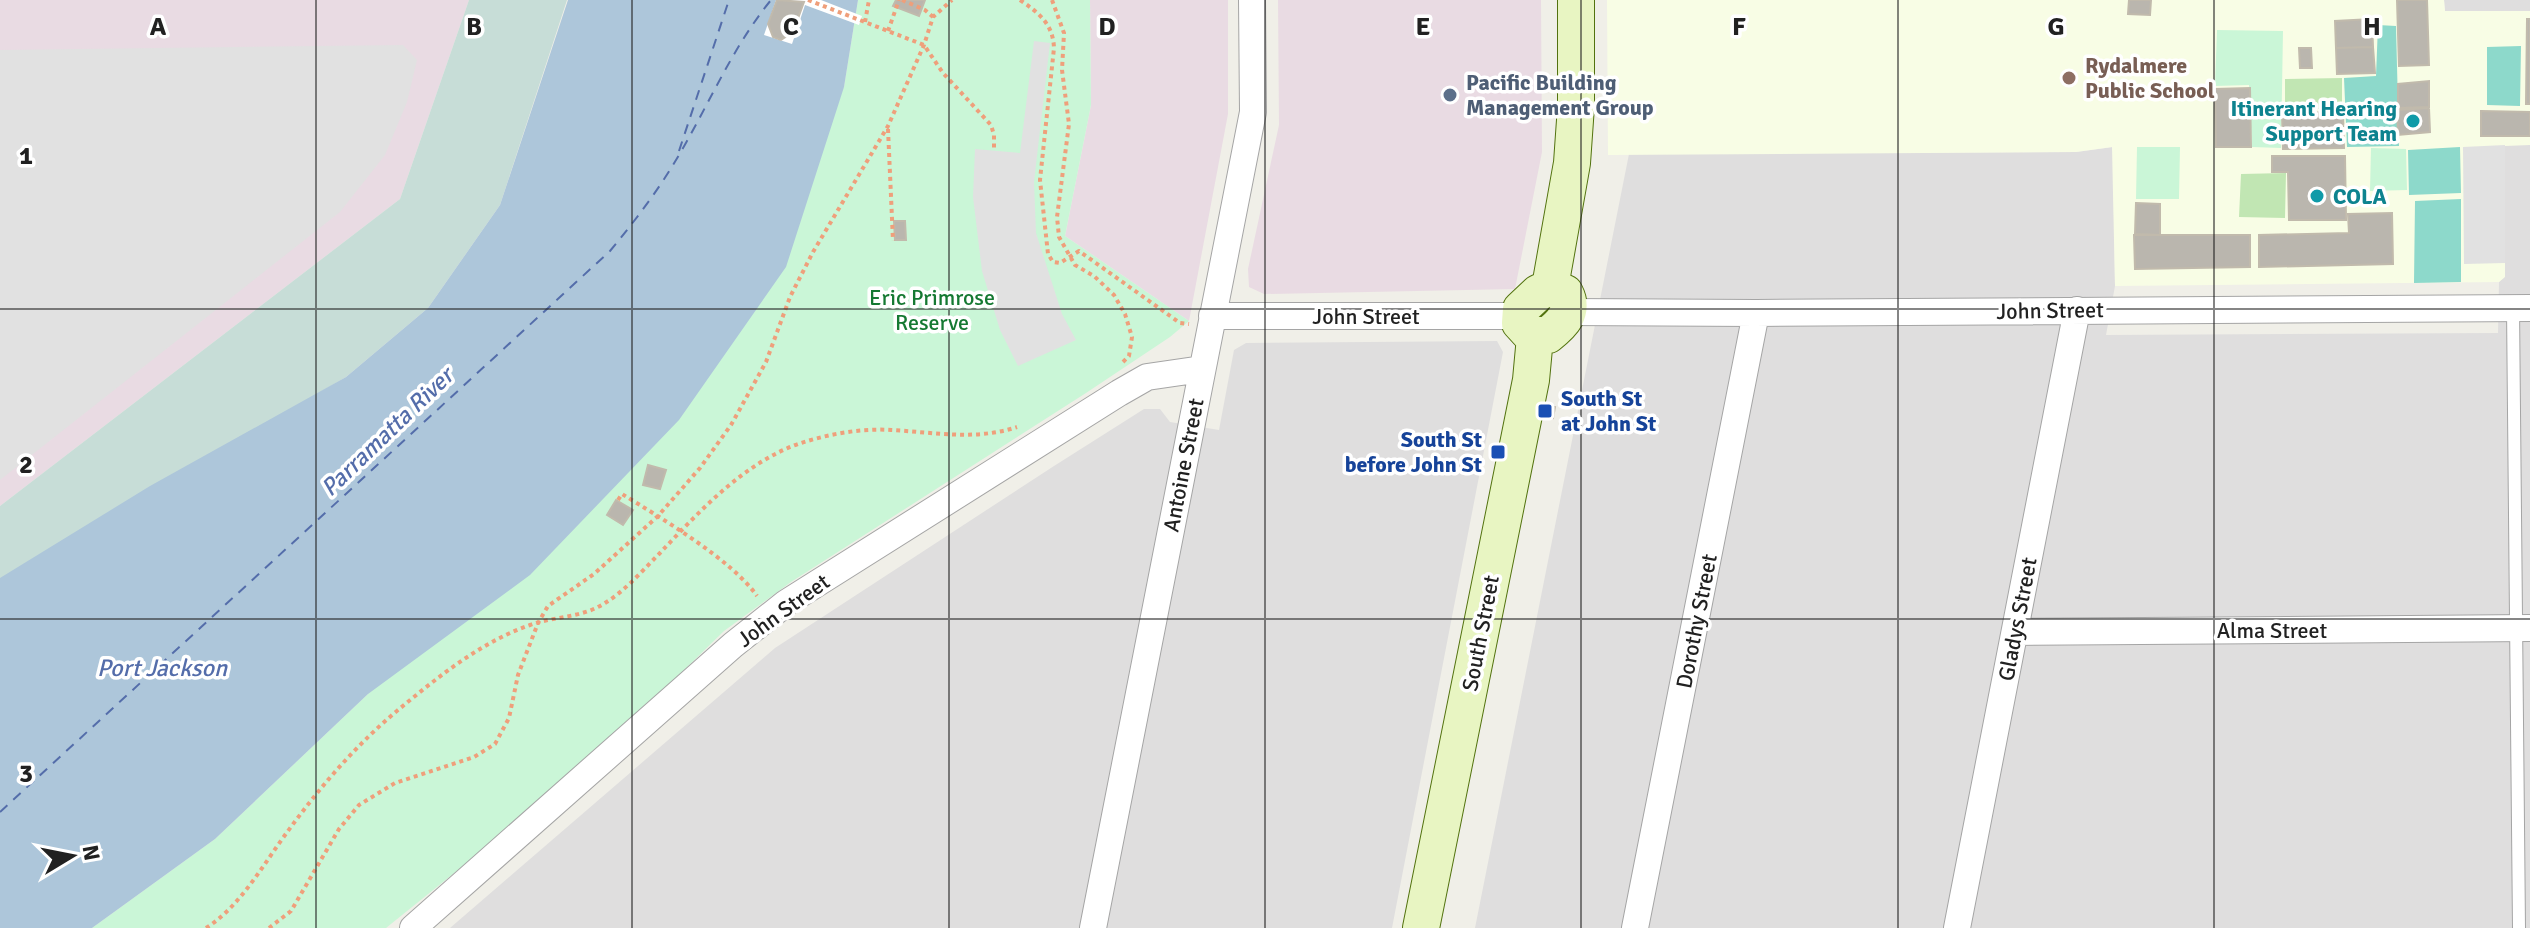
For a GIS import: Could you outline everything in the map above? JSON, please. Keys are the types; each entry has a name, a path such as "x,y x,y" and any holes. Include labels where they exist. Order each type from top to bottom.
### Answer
{"street":[{"name":"Antoine Street","path":"1093,928 1202,369 1204,316 1253,112 1252,0"},
{"path":"1527,326 1525,303 1559,299 1576,106 1576,0"},
{"name":"John Street","path":"1559,299 1756,313 2522,308"},
{"name":"Gladys Street","path":"1957,928 2077,310"},
{"name":"Dorothy Street","path":"1635,928 1756,313"},
{"name":"John Street","path":"1204,316 1527,326"},
{"name":"South Street","path":"1421,928 1531,380 1527,326"},
{"name":"John Street","path":"413,928 770,615 1147,377 1202,369"},
{"name":"Alma Street","path":"2015,632 2523,628"}],"lane":[{"path":"2519,928 2523,628 2522,308"}],"path":[{"path":"808,0 924,45 943,73 991,125 994,151"},
{"path":"863,21 869,0"},
{"path":"888,31 901,0 925,10 933,17"},
{"path":"269,928 291,911 339,829 359,805 395,783 474,757 495,744 509,718 518,675 548,606 594,574 658,516 700,468 731,425 766,362 790,297 813,252 888,126 933,17 952,0"},
{"path":"1020,0 1036,11 1053,34 1040,180 1048,254 1053,262 1060,263 1079,251 1180,323 1192,323 1204,316"},
{"path":"1052,0 1064,33 1063,96 1069,124 1057,217 1059,237 1075,265 1094,276 1114,295 1125,314 1132,337 1129,356 1116,370"},
{"path":"888,126 893,241"},
{"path":"206,928 245,890 326,781 363,742 442,675 500,636 538,623 578,615 606,603 635,579 712,500 775,454 800,443 874,429 960,436 990,434 1028,424"},
{"path":"618,500 622,494 680,531 748,584 770,615"}],"shaded area":[{"path":"0,0 469,0 400,199 0,506"},
{"path":"469,0 567,0 500,205 428,308 346,377 0,579 0,506 400,199"},
{"path":"1090,0 1228,0 1228,114 1189,321 1065,236 1091,105"},
{"path":"1278,0 1541,0 1542,152 1515,289 1264,294 1249,287 1248,269 1279,125"},
{"name":"Rydalmere Public School","path":"1607,0 2444,0 2445,11 2530,11 2530,145 2505,146 2505,277 2499,282 2115,286 2112,147 2076,152 1608,155"},
{"path":"2444,0 2530,0 2530,11 2445,11"},
{"path":"2378,25 2396,26 2399,146 2347,147 2344,78 2376,76"},
{"path":"1034,41 1050,43 1034,182 1036,233 1062,314 1076,340 1018,366 1000,330 982,271 973,197 975,149 1020,153"},
{"path":"403,45 417,60 407,102 385,155 340,212 0,480 0,50"},
{"path":"2521,46 2520,106 2487,105 2487,47"},
{"path":"2505,145 2530,145 2530,928 1475,928 1629,154 2076,152 2113,147 2115,286 2106,335 2498,333 2499,282 2505,276"},
{"path":"2505,145 2505,263 2464,264 2463,147"},
{"path":"2460,147 2461,193 2409,195 2408,150"},
{"path":"2461,199 2461,282 2414,283 2415,201"},
{"path":"1497,341 1503,352 1392,928 450,928 775,648 1054,466 1144,409 1160,409 1170,422 1219,430 1234,350 1246,343"}],"green space":[{"name":"Eric Primrose Reserve","path":"858,0 1090,0 1091,105 1065,236 1189,321 1086,393 791,582 724,631 582,770 386,928 92,928 215,839 368,694 844,87"},
{"path":"2217,30 2283,31 2281,148 2252,147 2249,85 2215,86"},
{"path":"2342,78 2342,109 2285,109 2285,79"},
{"path":"2137,147 2180,147 2179,199 2136,199"},
{"path":"2371,148 2406,149 2407,190 2370,191"},
{"path":"2286,173 2285,218 2239,217 2241,174"}],"water":[{"name":"Port Jackson","path":"568,0 858,0 844,87 786,267 679,420 530,575 368,694 215,839 92,928 0,928 0,578 150,486 346,377 428,308 500,205"}],"pier":[{"path":"776,0 821,0 862,16 859,25 805,5 792,44 764,35"}],"building":[{"path":"777,0 804,2 793,32 781,40 773,37 768,24"},
{"path":"896,0 925,0 919,16 893,6"},
{"path":"2129,0 2151,0 2150,15 2128,14"},
{"path":"2397,0 2427,0 2429,65 2399,66"},
{"path":"2372,19 2373,47 2336,48 2335,21"},
{"path":"2527,19 2530,19 2530,104 2526,104"},
{"path":"2373,47 2375,73 2337,74 2336,48"},
{"path":"2299,48 2311,48 2312,68 2300,68"},
{"path":"2429,81 2429,107 2398,108 2398,84"},
{"path":"2250,88 2251,147 2216,147 2215,89"},
{"name":"Itinerant Hearing Support Team","path":"2429,108 2430,132 2398,135 2397,110"},
{"path":"2481,111 2530,112 2530,136 2481,136"},
{"path":"2343,112 2344,148 2283,149 2282,113"},
{"name":"COLA","path":"2272,156 2345,156 2346,220 2289,220 2288,172 2272,172"},
{"path":"2136,203 2160,204 2160,235 2135,234"},
{"path":"2392,213 2393,264 2259,267 2259,235 2349,233 2348,214"},
{"path":"894,221 905,221 906,240 895,240"},
{"path":"2134,235 2250,235 2250,267 2135,269"},
{"path":"1549,406 1555,407 1553,418 1547,417"},
{"path":"648,465 666,470 660,489 643,485"},
{"path":"616,500 633,510 623,525 607,515"}],"ferry route":[{"path":"679,151 729,0"},
{"path":"0,812 610,251 669,172 732,58 771,0"}],"place":[{"name":"Rydalmere Public School","path":"2069,78"},
{"name":"Pacific Building Management Group","path":"1450,95"},
{"name":"Itinerant Hearing Support Team","path":"2413,121"},
{"name":"COLA","path":"2317,196"},
{"name":"South St at John St","path":"1545,411"},
{"name":"South St before John St","path":"1498,452"}],"water label":[{"name":"Parramatta River","path":"387,432"}]}
